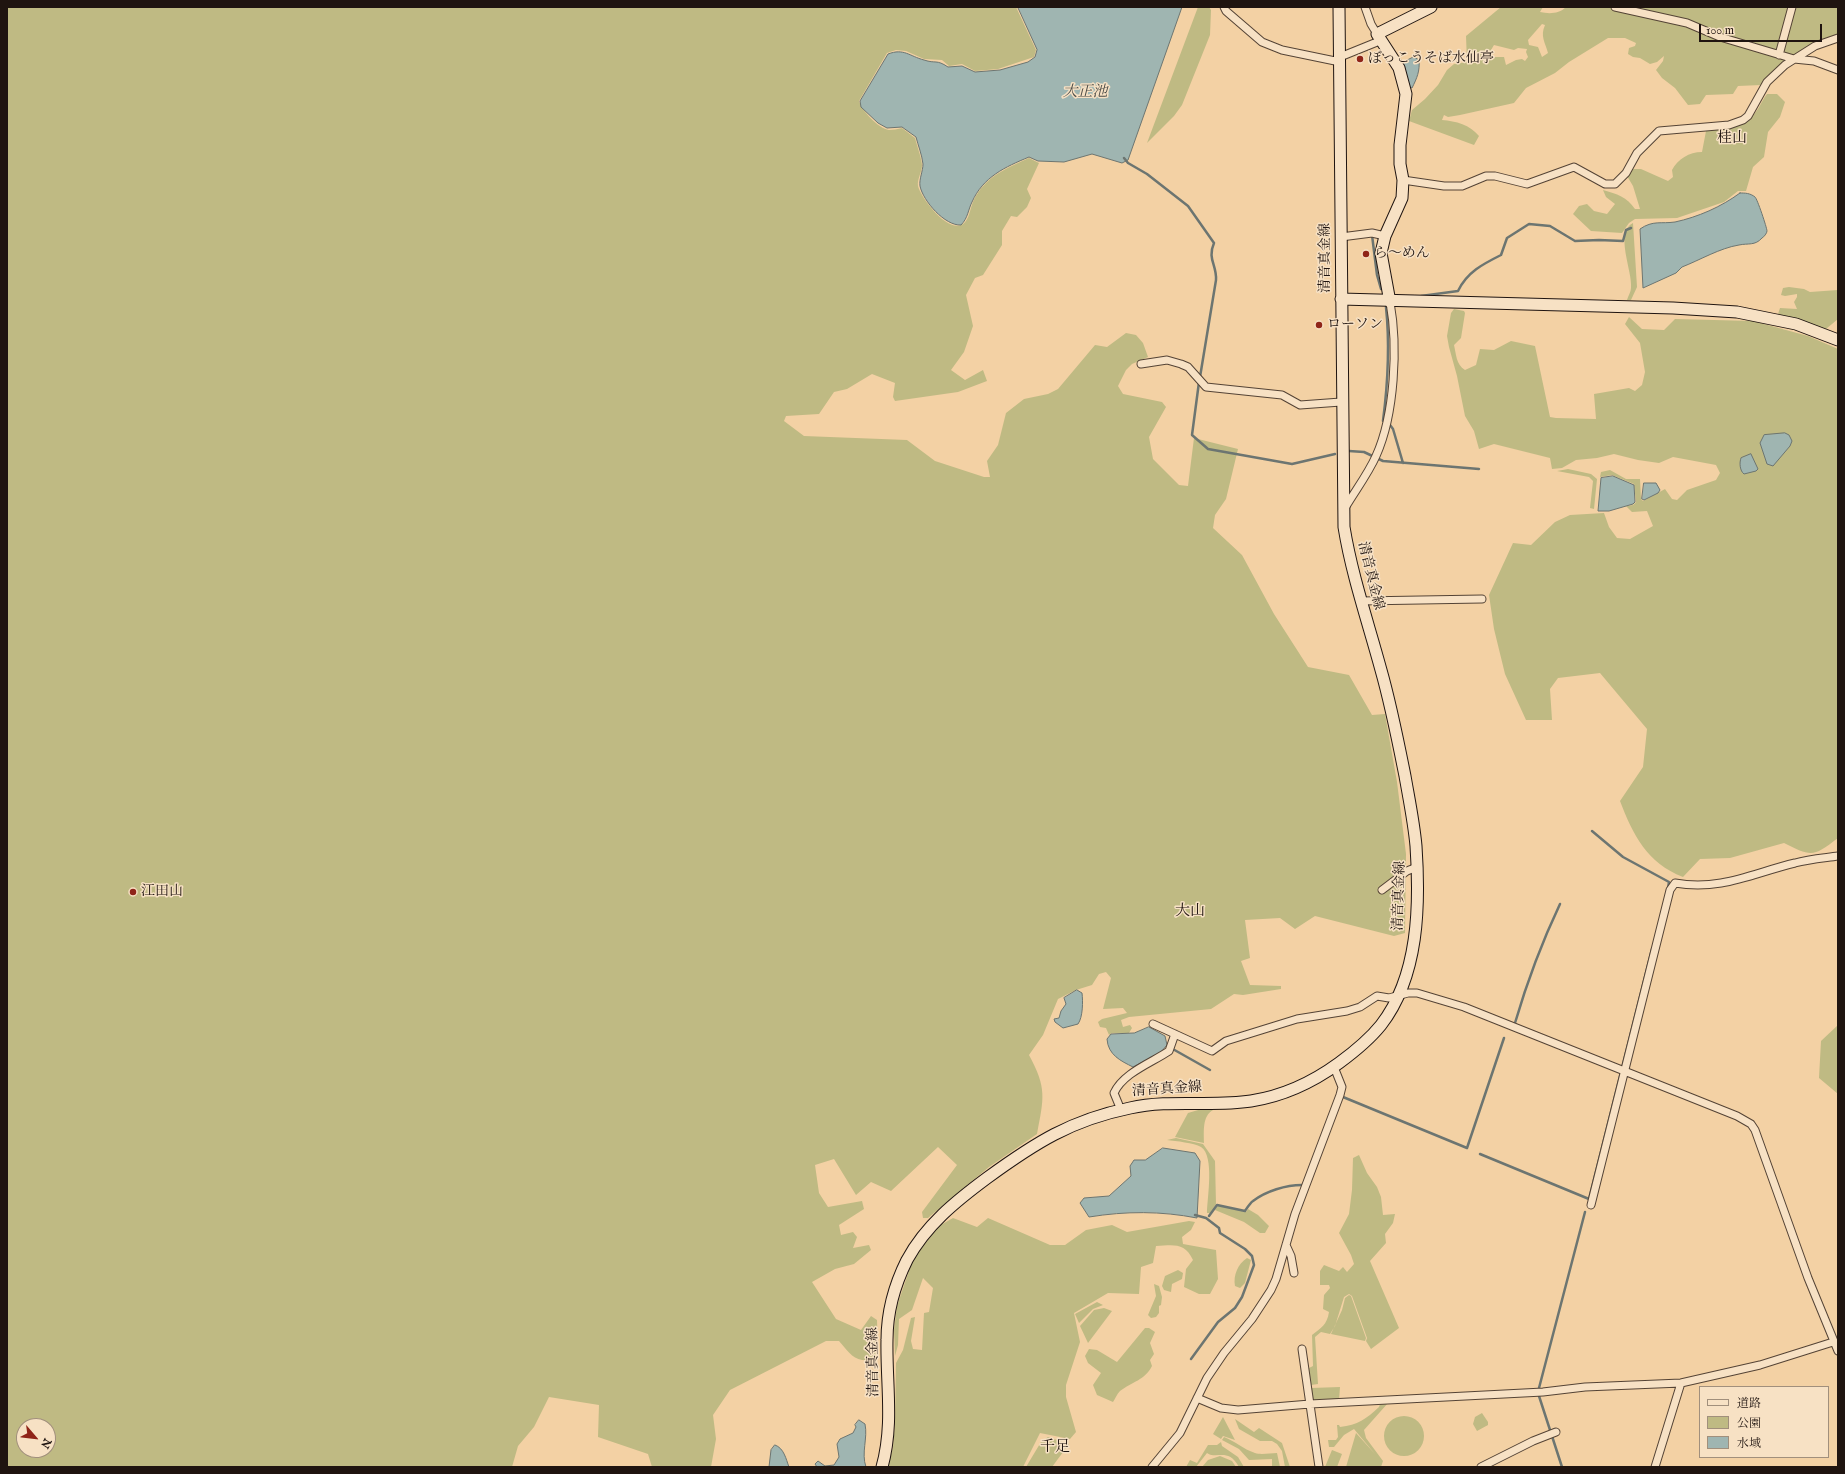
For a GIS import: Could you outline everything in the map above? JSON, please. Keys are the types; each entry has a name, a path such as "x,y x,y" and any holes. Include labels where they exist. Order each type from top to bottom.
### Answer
{"main road":[{"name":"清音真金線","path":"882,1467 886,1450 890,1418 887,1354 888,1322 896,1286 914,1248 932,1225 948,1209 1029,1148 1079,1122 1121,1110 1151,1104 1233,1103 1251,1101 1285,1092 1302,1085 1334,1067 1361,1046 1373,1034 1388,1015 1399,995 1408,970 1415,934 1416,844 1395,727 1348,552 1343,512 1339,7"},
{"path":"1390,302 1381,261 1381,253 1385,236 1402,198 1403,180 1400,154 1405,108 1405,88 1396,62 1380,37 1431,7"},
{"path":"1341,299 1390,302 1673,308 1737,312 1796,324 1838,340"}],"street":[{"path":"1224,7 1231,16 1262,42 1282,50 1340,60 1380,37 1371,24 1365,7"},
{"path":"1614,7 1687,23 1720,37 1794,59 1814,61 1838,70"},
{"path":"1779,55 1792,7"},
{"path":"1403,180 1444,186 1462,186 1486,176 1495,176 1527,184 1574,167 1605,184 1615,184 1626,173 1637,152 1659,131 1729,125 1743,120 1752,111 1767,82 1785,65 1815,46 1838,38"},
{"path":"1341,237 1372,233 1385,236"},
{"path":"1343,512 1375,458 1382,442 1387,420 1394,374 1393,323 1390,302"},
{"path":"1141,364 1167,360 1188,367 1206,386 1282,395 1300,405 1342,402"},
{"path":"1360,601 1482,599"},
{"path":"1591,1205 1623,1069 1670,890 1675,883 1705,886 1758,875 1794,863 1838,856"},
{"path":"1382,890 1407,871 1416,867"},
{"path":"1153,1024 1212,1051 1226,1041 1243,1035 1298,1019 1347,1011 1360,1007 1377,996 1389,998 1399,995 1418,993 1464,1007 1721,1109 1751,1124 1755,1130 1808,1278 1833,1342 1838,1351"},
{"path":"1121,1110 1114,1094 1116,1088 1130,1075 1158,1059 1172,1047 1175,1034"},
{"path":"1152,1467 1180,1434 1207,1378 1265,1300 1276,1279 1295,1214 1340,1095 1342,1087 1334,1067"},
{"path":"1286,1245 1291,1256 1294,1273"},
{"path":"1197,1398 1216,1407 1231,1410 1310,1404 1539,1393 1585,1387 1680,1383 1760,1365 1833,1342"},
{"path":"1302,1349 1319,1467"},
{"path":"1655,1467 1680,1383"},
{"path":"1481,1467 1532,1441 1553,1433"}],"green space":[{"path":"7,7 1016,7 1036,50 1034,57 998,69 975,71 962,64 949,66 942,60 924,59 906,51 896,50 887,53 859,101 860,105 867,114 880,126 889,130 902,128 915,138 922,165 918,183 920,191 936,213 950,224 957,226 965,222 978,193 989,180 996,175 1029,158 1039,163 1027,189 1031,198 1027,207 1017,217 1011,216 1002,231 1002,245 983,275 975,278 966,295 973,326 964,352 951,370 965,380 983,370 987,381 958,392 895,401 893,397 895,383 872,374 847,389 834,392 819,414 786,416 784,421 804,436 907,440 935,461 984,477 990,477 987,461 998,445 1006,413 1024,399 1048,394 1058,389 1095,345 1107,347 1126,333 1136,335 1143,343 1148,357 1132,364 1126,370 1118,386 1123,394 1162,402 1166,407 1149,437 1153,459 1179,485 1188,486 1194,438 1238,449 1226,499 1215,515 1213,528 1242,555 1274,614 1308,667 1349,675 1372,715 1385,714 1397,782 1406,854 1405,933 1394,936 1315,916 1295,929 1280,918 1245,920 1250,958 1241,961 1250,985 1281,986 1281,989 1243,995 1234,994 1211,1009 1129,1017 1121,1020 1123,1027 1130,1025 1132,1028 1129,1033 1112,1033 1109,1035 1106,1028 1100,1027 1098,1022 1102,1019 1127,1013 1123,1008 1103,1009 1111,978 1106,972 1099,974 1092,985 1076,990 1058,999 1043,1035 1029,1055 1039,1076 1042,1093 1037,1134 989,1167 928,1218 923,1218 922,1212 957,1165 938,1147 891,1191 871,1182 856,1195 834,1159 815,1165 819,1193 828,1207 862,1201 864,1209 839,1225 841,1235 853,1232 857,1237 853,1248 869,1245 871,1250 854,1264 835,1269 812,1282 836,1319 861,1330 871,1316 877,1320 878,1359 864,1360 855,1358 839,1341 826,1341 730,1390 713,1415 716,1439 711,1467 652,1467 648,1454 598,1437 599,1405 549,1397 534,1427 518,1446 512,1467 7,1467"},
{"path":"1198,7 1209,7 1211,10 1210,35 1182,105 1174,116 1147,143"},
{"path":"1501,7 1543,7 1540,12 1550,13 1560,11 1566,7 1838,7 1838,34 1816,42 1796,54 1777,68 1761,85 1738,86 1733,94 1706,95 1700,104 1688,105 1675,88 1662,78 1656,70 1663,61 1664,56 1657,62 1650,64 1640,58 1633,57 1628,54 1629,48 1635,46 1636,43 1625,38 1608,38 1569,62 1555,73 1526,88 1514,103 1460,115 1448,117 1444,115 1442,120 1462,124 1479,136 1474,145 1409,121 1412,110 1438,85 1447,70 1454,64 1467,62 1466,36","holes":["1542,24 1545,25 1543,36 1548,53 1542,57 1538,47 1529,45 1528,40","1494,45 1514,50 1518,48 1527,49 1526,52 1528,57 1525,61 1522,59 1516,60 1506,65 1504,57 1493,57 1491,50"]},
{"path":"1767,94 1777,94 1785,102 1780,117 1768,132 1764,157 1753,167 1746,191 1738,191 1724,202 1677,218 1635,219 1629,223 1622,233 1591,231 1573,214 1579,206 1587,204 1594,211 1607,214 1615,204 1606,197 1603,190 1621,196 1635,209 1640,209 1633,186 1627,176 1632,169 1641,169 1668,181 1673,177 1672,170 1674,166 1681,159 1693,153 1702,152 1706,131 1733,127 1745,122 1755,113"},
{"path":"1633,223 1637,287 1631,300 1627,300 1631,290 1631,281 1626,253 1625,235 1628,228"},
{"path":"1789,287 1804,289 1810,292 1838,290 1838,319 1826,329 1778,314 1780,308 1797,309 1794,302 1797,294 1785,296 1781,295 1783,288"},
{"path":"1454,309 1464,311 1465,313 1461,338 1454,345 1457,359 1462,368 1465,370 1476,365 1480,349 1494,350 1511,341 1535,346 1550,417 1556,418 1596,419 1594,394 1629,388 1635,391 1642,385 1645,372 1640,343 1625,324 1629,317 1642,329 1664,330 1675,319 1753,321 1808,336 1838,349 1838,838 1823,849 1817,852 1807,853 1784,843 1730,858 1700,859 1683,877 1670,871 1651,856 1636,836 1620,801 1643,767 1647,729 1600,673 1558,678 1550,689 1552,720 1526,720 1505,674 1494,629 1489,595 1513,543 1531,545 1555,522 1570,515 1604,513 1609,527 1617,538 1630,539 1653,526 1647,511 1632,512 1626,506 1633,505 1636,502 1634,484 1612,475 1600,477 1601,472 1610,470 1626,479 1640,479 1641,499 1643,501 1665,489 1672,499 1677,500 1687,490 1716,480 1720,473 1716,465 1673,457 1659,463 1614,454 1597,458 1576,460 1562,468 1552,469 1550,458 1494,444 1479,449 1474,431 1465,416 1447,336 1451,313"},
{"path":"1568,469 1591,474 1597,479 1594,509 1590,508 1593,481 1589,477 1557,471"},
{"path":"1838,1025 1838,1094 1819,1078 1821,1041"},
{"path":"1205,1108 1213,1110 1209,1113 1205,1120 1204,1143 1175,1137 1188,1113"},
{"path":"1176,1138 1203,1144 1215,1161 1216,1204 1210,1213 1207,1213 1209,1168 1208,1159 1205,1152 1201,1147 1194,1144 1167,1140"},
{"path":"1359,1155 1367,1173 1377,1187 1381,1197 1383,1215 1395,1214 1393,1223 1385,1234 1386,1243 1370,1261 1399,1328 1371,1349 1366,1341 1367,1338 1352,1296 1349,1294 1344,1297 1335,1326 1330,1334 1321,1332 1315,1337 1318,1384 1311,1385 1307,1369 1313,1366 1312,1335 1325,1323 1329,1312 1323,1309 1324,1295 1330,1288 1329,1285 1320,1285 1320,1271 1324,1265 1339,1271 1343,1267 1347,1272 1354,1264 1351,1255 1339,1233 1349,1214 1352,1190 1353,1158"},
{"path":"1218,1205 1246,1212 1248,1209 1258,1215 1269,1226 1265,1233 1260,1233 1244,1222 1215,1210"},
{"path":"953,1218 977,1227 988,1218 1050,1245 1065,1245 1086,1230 1112,1225 1127,1232 1189,1221 1195,1222 1191,1230 1182,1237 1183,1244 1216,1250 1218,1279 1210,1294 1199,1294 1184,1287 1186,1269 1193,1260 1190,1254 1182,1247 1178,1246 1156,1246 1153,1263 1141,1267 1139,1294 1108,1293 1074,1313 1080,1342 1066,1385 1066,1397 1076,1432 1070,1439 1040,1433 1023,1467 888,1467 893,1447 895,1423 896,1363 903,1350 911,1318 915,1317 911,1341 913,1349 922,1350 924,1313 929,1312 933,1288 923,1278 912,1310 899,1319 898,1345 895,1356 894,1330 897,1306 913,1259 939,1226"},
{"path":"1247,1258 1251,1260 1245,1283 1240,1288 1235,1286 1236,1274 1241,1263"},
{"path":"1178,1270 1183,1273 1182,1279 1172,1284 1171,1292 1164,1290 1162,1286 1165,1276"},
{"path":"1154,1284 1159,1286 1162,1297 1161,1305 1159,1306 1159,1313 1156,1317 1151,1318 1148,1315 1156,1296"},
{"path":"1349,1295 1351,1296 1366,1338 1365,1341 1331,1334 1342,1310 1345,1298"},
{"path":"1097,1302 1103,1305 1093,1309 1079,1323 1075,1314"},
{"path":"1104,1308 1112,1311 1088,1343 1080,1326 1094,1310"},
{"path":"1145,1328 1149,1328 1155,1332 1150,1343 1154,1354 1150,1360 1152,1366 1149,1371 1142,1378 1120,1391 1113,1402 1097,1395 1093,1385 1101,1373 1088,1363 1085,1356 1089,1349 1097,1350 1117,1362"},
{"path":"1340,1387 1339,1400 1314,1401 1312,1399 1311,1388"},
{"path":"1388,1403 1364,1430 1366,1438 1383,1461 1381,1467 1346,1467 1356,1433 1375,1454 1354,1429 1344,1435 1334,1447 1329,1447 1328,1440 1336,1440 1338,1437 1337,1425 1340,1427 1357,1423 1370,1415 1379,1407 1380,1404"},
{"path":"1482,1413 1488,1422 1488,1425 1477,1431 1473,1424 1475,1417"},
{"path":"1404,1416 1415,1419 1421,1425 1424,1436 1421,1447 1415,1453 1404,1456 1393,1453 1387,1447 1384,1436 1387,1425 1393,1419"},
{"path":"1223,1417 1235,1440 1223,1436 1221,1439 1213,1434"},
{"path":"1235,1419 1254,1432 1259,1428 1282,1443 1290,1467 1285,1467 1282,1451 1277,1444 1272,1441 1260,1441 1239,1429"},
{"path":"1048,1437 1069,1444 1052,1467 1026,1467 1041,1442"},
{"path":"1224,1437 1257,1454 1277,1453 1280,1467 1272,1467 1272,1459 1249,1460 1239,1449 1222,1440"},
{"path":"1221,1442 1222,1446 1238,1457 1244,1467 1239,1467 1231,1457 1211,1455 1207,1453 1196,1467 1186,1467 1190,1460 1197,1463 1208,1445 1217,1445"},
{"path":"1332,1450 1342,1454 1337,1467 1325,1467"},
{"path":"1220,1456 1232,1461 1236,1467 1202,1467 1208,1460"}],"water":[{"name":"大正池","path":"1018,7 1182,7 1128,160 1122,163 1092,154 1064,162 1038,161 1029,157 1003,169 989,179 977,193 967,217 961,225 955,224 948,221 936,212 925,199 920,186 923,164 916,137 902,127 887,128 878,123 861,107 860,101 888,54 894,52 906,53 924,60 941,63 948,67 962,66 975,72 1000,70 1028,62 1035,57 1037,50"},
{"path":"1414,57 1419,60 1419,71 1412,88 1409,87 1402,63"},
{"path":"1740,193 1746,193 1755,197 1767,229 1764,237 1754,243 1742,244 1710,254 1682,267 1676,273 1643,288 1640,229 1653,223 1675,222 1701,214 1725,203"},
{"path":"1785,433 1789,435 1792,441 1790,446 1773,466 1767,464 1760,443 1764,435"},
{"path":"1751,454 1758,469 1756,471 1744,474 1740,467 1741,458"},
{"path":"1613,476 1634,485 1635,502 1633,504 1609,511 1598,511 1601,478"},
{"path":"1644,483 1656,483 1660,490 1658,493 1644,500 1642,499"},
{"path":"1077,990 1082,993 1080,1021 1078,1024 1063,1028 1055,1022 1054,1019 1059,1018 1061,1011 1066,1004 1064,998"},
{"path":"1149,1027 1165,1036 1167,1045 1160,1053 1133,1067 1116,1057 1108,1045 1107,1039 1111,1034 1134,1033"},
{"path":"1163,1148 1195,1153 1200,1161 1197,1218 1157,1213 1116,1214 1089,1217 1080,1203 1084,1198 1109,1196 1131,1176 1130,1166 1134,1160 1145,1160"},
{"path":"859,1420 865,1424 866,1429 864,1456 866,1467 817,1467 815,1464 818,1461 825,1466 834,1465 839,1457 837,1444 840,1439 853,1433 856,1427 855,1425"},
{"path":"775,1445 783,1451 789,1467 769,1467 771,1450"}],"waterway":[{"path":"1124,158 1128,163 1147,174 1188,206 1214,243 1212,258 1216,280 1200,377"},
{"path":"1421,296 1458,291 1466,279 1476,269 1501,255 1507,238 1529,224 1550,226 1575,241 1623,241 1626,230 1631,228"},
{"path":"1372,235 1377,275 1381,289"},
{"path":"1383,421 1388,364 1386,307"},
{"path":"1199,382 1192,435 1208,449 1292,464 1335,454"},
{"path":"1390,425 1393,429 1403,463"},
{"path":"1349,451 1364,452 1383,461 1479,469"},
{"path":"1592,831 1623,857 1669,882 1668,888"},
{"path":"1515,1023 1535,962 1560,904"},
{"path":"1480,1154 1589,1199 1652,949"},
{"path":"1467,1148 1504,1038"},
{"path":"1171,1048 1210,1070"},
{"path":"1343,1097 1467,1148"},
{"path":"1209,1216 1217,1205 1245,1211 1252,1202 1264,1194 1283,1187 1302,1185"},
{"path":"1562,1467 1539,1396 1539,1388 1585,1212"},
{"path":"1191,1359 1218,1322 1235,1308 1242,1297 1254,1265 1252,1256 1245,1249 1220,1233 1219,1228 1206,1218 1195,1215"}],"place":[{"name":"ぼっこうそば水仙亭","path":"1360,59"},
{"name":"ら～めん","path":"1366,254"},
{"name":"ローソン","path":"1319,325"},
{"name":"江田山","path":"133,892"}],"district":[{"name":"桂山","path":"1732,139"},
{"name":"大山","path":"1190,912"},
{"name":"千足","path":"1055,1448"}]}
